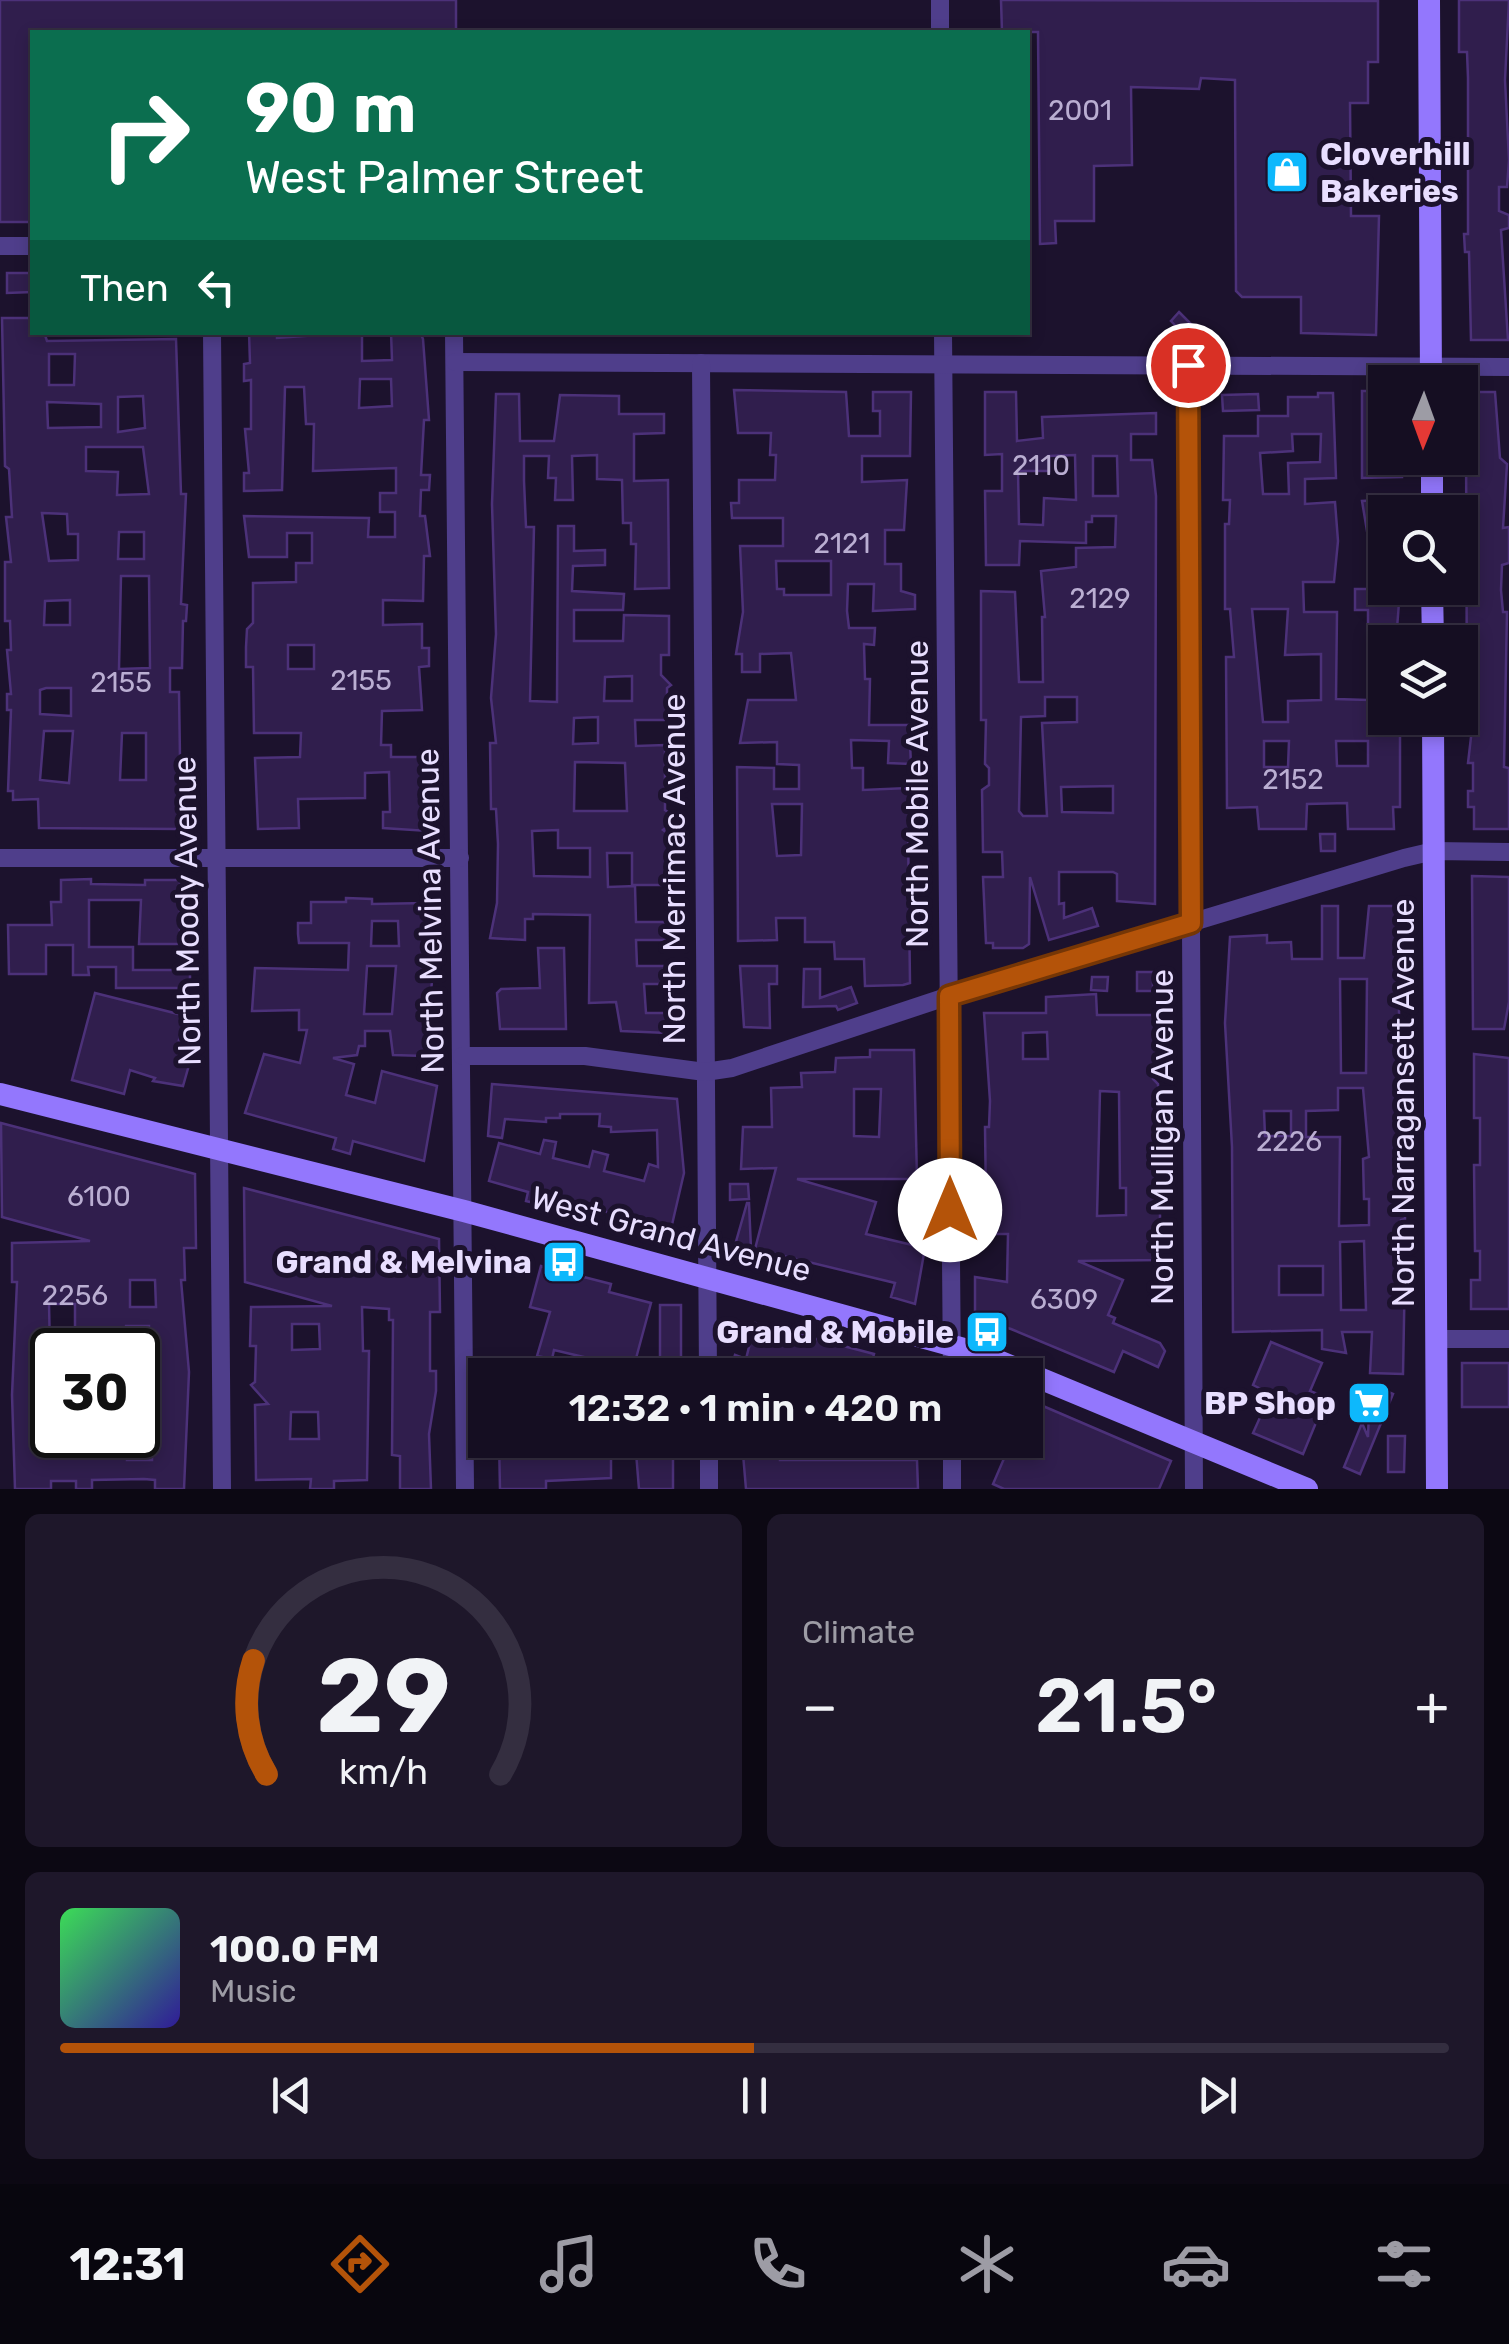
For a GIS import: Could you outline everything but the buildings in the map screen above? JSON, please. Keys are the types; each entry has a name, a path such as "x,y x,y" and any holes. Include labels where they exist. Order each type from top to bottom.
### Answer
{"main road":[{"path":"1430,0 1431,365"},
{"name":"North Narragansett Avenue","path":"1433,735 1437,1489"},
{"name":"West Grand Avenue","path":"0,1094 464,1212 952,1345 1016,1365 1307,1489"}],"street":[{"path":"940,0 940,30"},
{"path":"0,246 30,246"},
{"name":"North Moody Avenue","path":"212,335 222,1489"},
{"name":"North Melvina Avenue","path":"454,335 465,1489"},
{"name":"North Mobile Avenue","path":"943,335 952,1358"},
{"path":"455,362 1188,365 1368,372"},
{"name":"North Merrimac Avenue","path":"701,363 708,1358"},
{"name":"North Mulligan Avenue","path":"1188,365 1194,1489"},
{"path":"1478,370 1509,367"},
{"path":"462,1056 585,1056 705,1072 732,1068 949,996 1434,851 1509,852"},
{"path":"0,858 460,858"},
{"path":"1436,1339 1509,1339"},
{"path":"709,1458 709,1489"},
{"path":"952,1458 952,1489"}],"place":[{"name":"Cloverhill Bakeries","path":"1287,172"},
{"name":"Grand & Melvina","path":"564,1262"},
{"name":"Grand & Mobile","path":"987,1332"},
{"name":"BP Shop","path":"1369,1403"}],"route":[{"path":"950,1210 949,996 1191,923 1188,365"}]}
